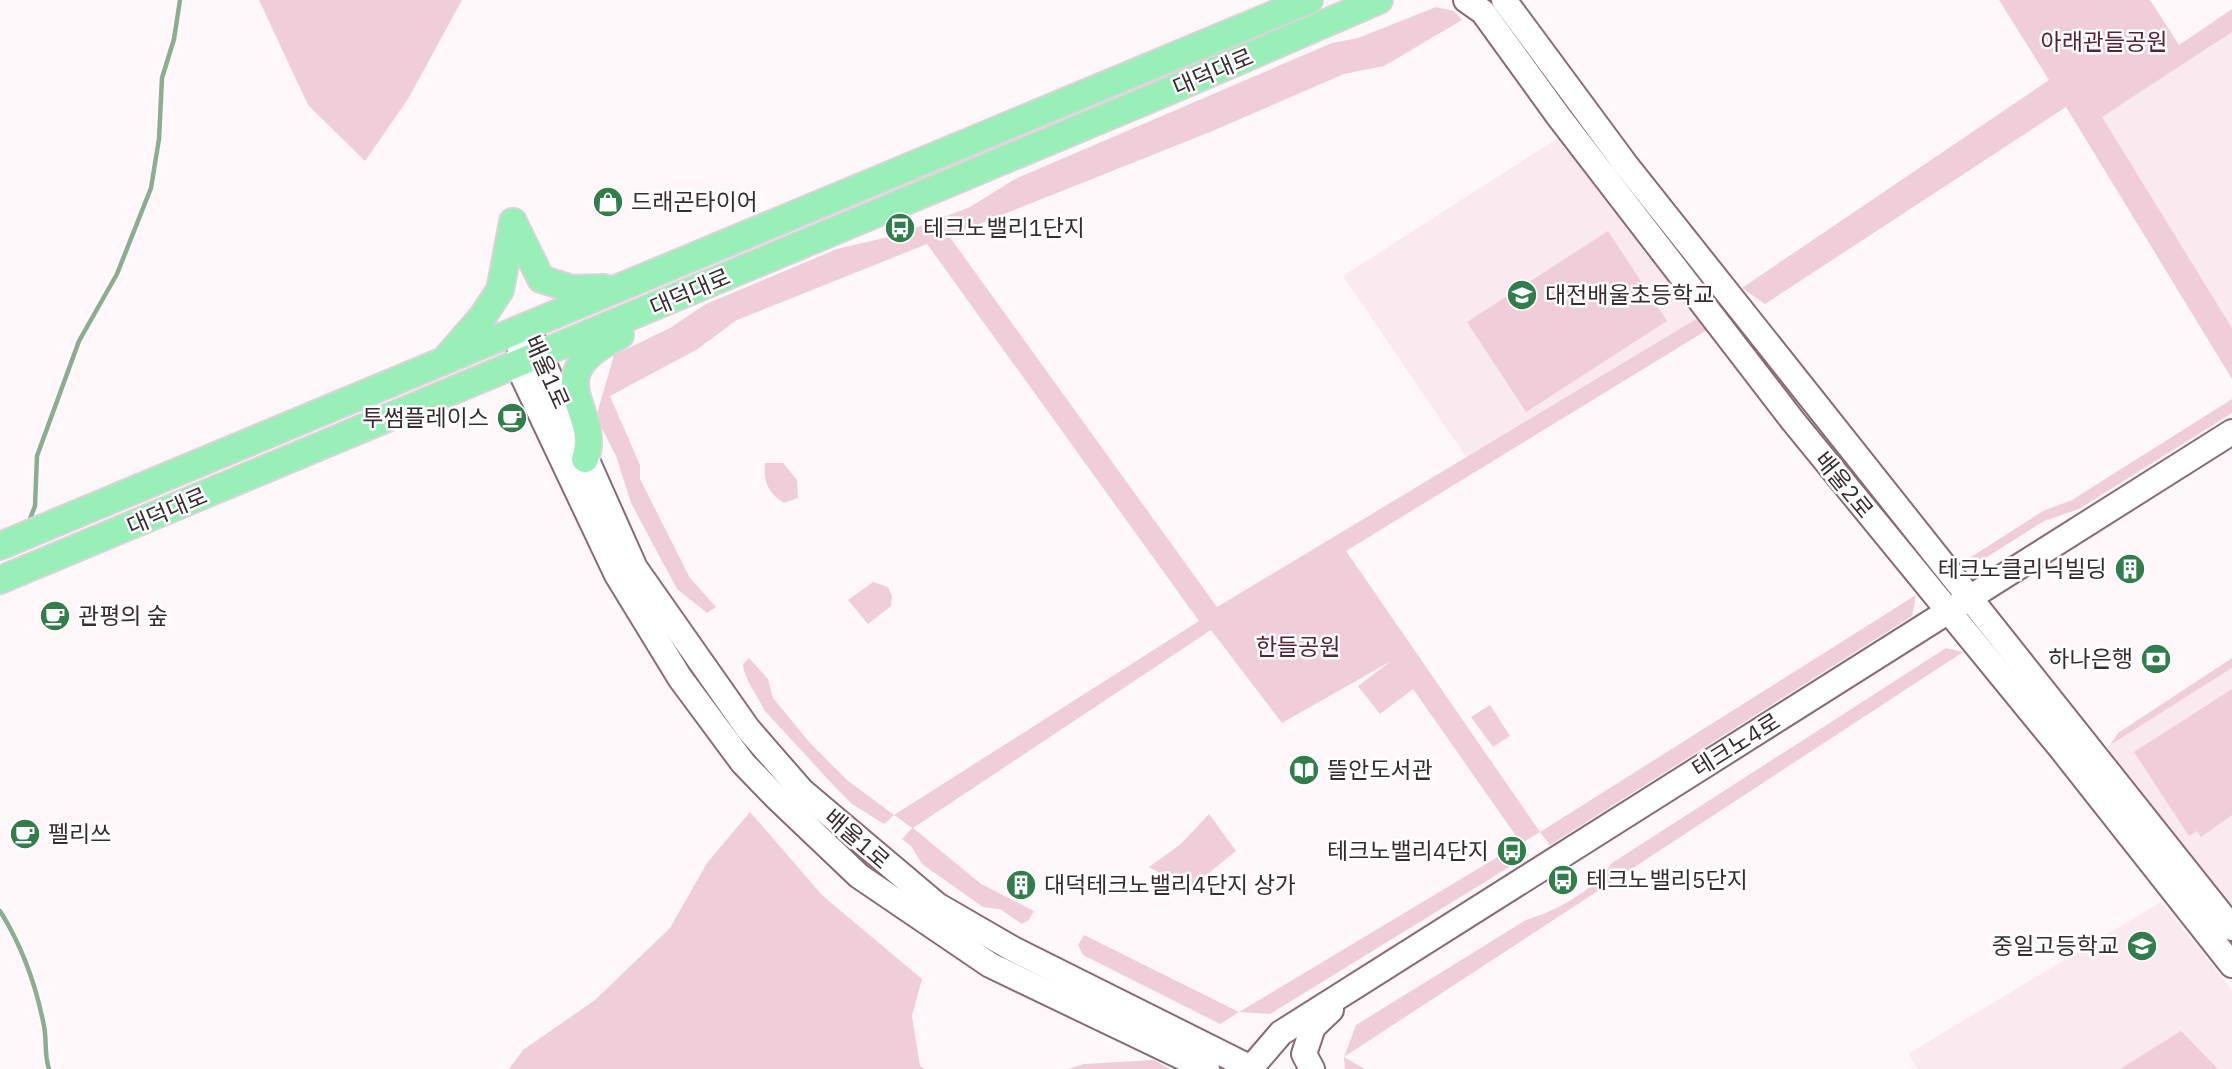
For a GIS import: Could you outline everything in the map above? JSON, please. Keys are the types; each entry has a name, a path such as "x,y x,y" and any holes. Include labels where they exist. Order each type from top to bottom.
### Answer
{"main road":[{"name":"대덕대로","path":"0,547 1309,0"},
{"name":"대덕대로","path":"0,580 1379,0"},
{"name":"배울2로","path":"1466,0 1483,12 1559,117 1776,400 2232,965"},
{"name":"배울2로","path":"1504,0 1626,165 2232,928"},
{"path":"1002,159 993,154 992,145 1018,131 1027,118"},
{"path":"443,362 483,316 500,290 513,222 541,279 572,289 624,286"},
{"path":"585,459 590,445 576,400 578,368 598,346 622,334 638,313"},
{"name":"배울1로","path":"527,326 529,359 617,575 680,677 743,763 859,876 990,965 1207,1069"},
{"name":"배울1로","path":"529,359 585,459 635,568 748,729 820,808 937,905 1013,949 1251,1069"},
{"name":"테크노4로","path":"1251,1069 1281,1033 2232,432"},
{"path":"1312,1069 1304,1054 1313,1027 1330,1012 1338,997"}],"shaded area":[{"path":"2232,32 2232,328 2101,117"},
{"name":"대전배울초등학교","path":"1558,138 1703,315 1467,458 1343,276"},
{"path":"2232,668 2232,917 2107,759 2110,745"},
{"name":"중일고등학교","path":"2161,902 2232,990 2232,1069 1918,1069 1908,1054"}],"green space":[{"path":"259,0 462,0 408,99 365,161 308,105"},
{"name":"아래관들공원","path":"1999,0 2150,0 2179,45 2232,9 2232,32 2102,117 2232,328 2232,379 2066,107 1765,304 1742,288 2049,80"},
{"name":"한들공원","path":"1436,7 1454,11 1462,20 1384,66 1344,74 1210,132 949,236 1217,607 1703,315 1712,327 1346,551 1540,832 1522,843 1529,855 1270,1014 1239,1012 1521,843 1413,689 1380,714 1358,686 1391,661 1282,723 1211,630 913,828 981,884 1034,911 1029,920 1022,924 1000,909 983,907 922,864 911,846 902,839 912,828 894,815 1199,621 927,244 737,320 696,350 610,396 640,465 640,479 690,578 716,607 707,613 677,589 631,503 616,456 596,417 614,355 670,328 706,304 837,249 897,235 970,207 1015,179 1332,43 1358,38"},
{"path":"1608,231 1667,321 1526,412 1467,322"},
{"path":"2232,399 2232,413 2079,509 2044,521 1984,559 1968,559 2043,511 2072,500"},
{"path":"765,463 783,463 797,480 798,498 784,503 770,491 766,481"},
{"path":"873,582 888,587 892,596 891,606 868,624 848,600"},
{"path":"1916,595 1912,616 1550,845 1540,832"},
{"path":"1946,648 1963,652 1344,1057 1356,1025 1526,920 1551,911 1585,891 1612,863"},
{"path":"749,658 768,679 773,698 810,743 847,780 894,815 884,824 852,804 836,788 764,710 744,670 743,664"},
{"path":"2232,658 2232,668 2110,745 2118,733"},
{"path":"2232,689 2232,815 2201,837 2197,831 2189,836 2134,752"},
{"path":"1490,705 1510,736 1493,747 1471,717"},
{"path":"750,812 823,896 922,979 912,1016 920,1066 925,1069 509,1069 523,1050 595,1000 670,928 707,863"},
{"path":"1209,814 1236,851 1189,889 1149,867 1181,844"},
{"path":"1084,935 1239,1012 1220,1024 1083,955 1078,945"},
{"path":"2181,1031 2218,1069 2120,1069"},
{"path":"1344,1057 1365,1069 1345,1069"},
{"path":"1154,1060 1170,1069 1068,1069 1084,1064"}],"waterway":[{"path":"28,524 35,506 37,456 79,341 117,274 151,188 159,139 162,78 174,39 180,0"},
{"path":"0,911 15,938 37,996 49,1069"}],"place":[{"name":"드래곤타이어","path":"608,202"},
{"name":"테크노밸리1단지","path":"900,228"},
{"name":"대전배울초등학교","path":"1522,295"},
{"name":"투썸플레이스","path":"512,418"},
{"name":"테크노클리닉빌딩","path":"2130,569"},
{"name":"관평의 숲","path":"55,616"},
{"name":"하나은행","path":"2156,659"},
{"name":"뜰안도서관","path":"1304,770"},
{"name":"펠리쓰","path":"25,834"},
{"name":"테크노밸리4단지","path":"1512,851"},
{"name":"테크노밸리5단지","path":"1563,880"},
{"name":"대덕테크노밸리4단지 상가","path":"1021,885"},
{"name":"중일고등학교","path":"2142,946"}]}
